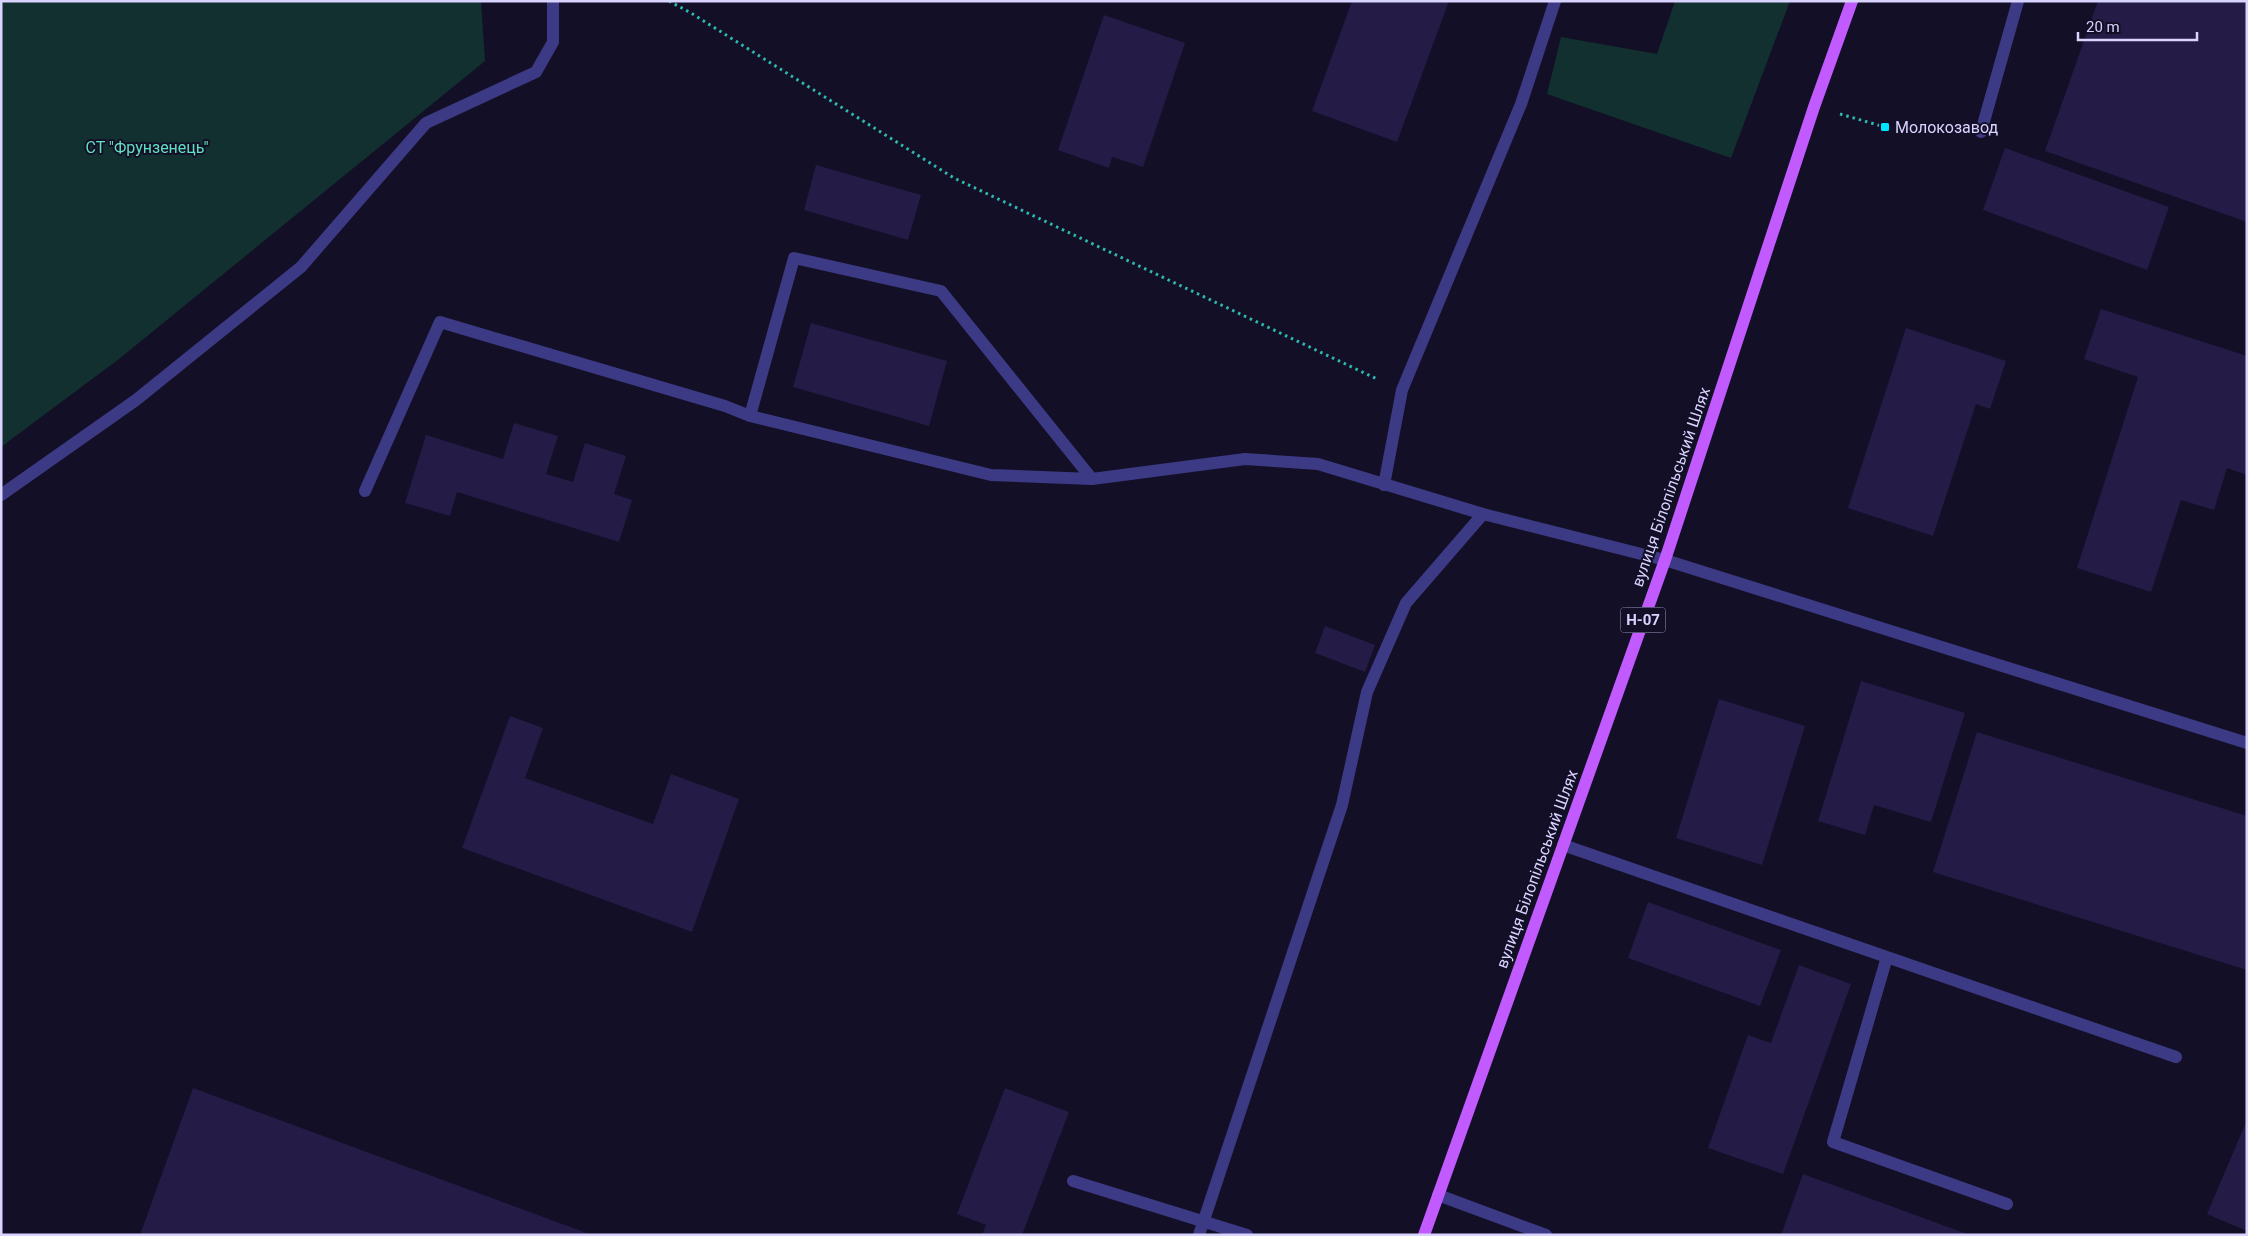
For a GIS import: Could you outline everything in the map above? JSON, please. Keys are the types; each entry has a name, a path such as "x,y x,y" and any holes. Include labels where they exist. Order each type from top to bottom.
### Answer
{"main road":[{"name":"вулиця Білопільський Шлях","path":"1424,1235 1665,560 1814,107 1852,1"}],"lane":[{"path":"1,495 136,400 301,266 426,123 536,72 553,42 553,1"},
{"path":"1384,485 1402,390 1521,104 1555,1"},
{"path":"1981,132 2018,1"},
{"path":"750,416 794,258 941,291 1092,479"},
{"path":"365,491 440,322 716,403 750,416 991,475 1092,479 1245,459 1318,464 1483,514 1665,560 2247,743"},
{"path":"1199,1235 1342,805 1367,692 1406,603 1483,514"},
{"path":"1563,845 2176,1057"},
{"path":"1887,957 1833,1142 2007,1204"},
{"path":"1073,1181 1204,1220 1247,1235"},
{"path":"1438,1195 1546,1235"}],"path":[{"path":"669,1 954,178 1402,390"},
{"path":"1814,107 1885,128"}],"green space":[{"name":"СТ \"Фрунзенець\"","path":"1,1 481,1 485,61 119,359 1,447"},
{"path":"1675,1 1790,1 1731,158 1547,94 1561,37 1657,54"}],"building":[{"path":"1352,1 1449,1 1397,142 1312,111"},
{"path":"2098,1 2247,1 2247,222 2045,151"},
{"path":"1104,15 1185,43 1143,167 1112,157 1109,168 1058,150"},
{"path":"2005,148 2169,207 2147,270 1983,210"},
{"path":"816,165 921,195 908,240 804,210"},
{"path":"2101,309 2247,356 2247,475 2227,468 2214,510 2181,500 2151,592 2077,568 2138,377 2084,359"},
{"path":"811,323 947,361 929,426 793,387"},
{"path":"1906,328 2006,361 1990,409 1976,404 1933,536 1848,508"},
{"path":"514,423 558,436 546,474 573,482 585,443 626,456 614,494 632,500 619,542 457,492 450,516 405,503 426,435 503,459"},
{"path":"1325,626 1375,645 1365,672 1315,653"},
{"path":"1861,681 1965,713 1931,822 1874,805 1865,835 1818,821"},
{"path":"1719,699 1805,726 1762,865 1676,838"},
{"path":"510,716 543,728 525,778 653,824 671,774 739,799 692,932 462,848"},
{"path":"1977,732 2247,816 2247,970 1933,872"},
{"path":"1648,902 1781,950 1760,1006 1628,958"},
{"path":"1799,965 1851,984 1783,1174 1708,1148 1748,1035 1771,1043"},
{"path":"193,1088 592,1235 140,1235"},
{"path":"1005,1088 1069,1112 1022,1235 982,1235 986,1225 957,1214"},
{"path":"2247,1120 2247,1231 2207,1214"},
{"path":"1803,1174 1970,1235 1781,1235"}],"place":[{"name":"Молокозавод","path":"1885,127"}]}
